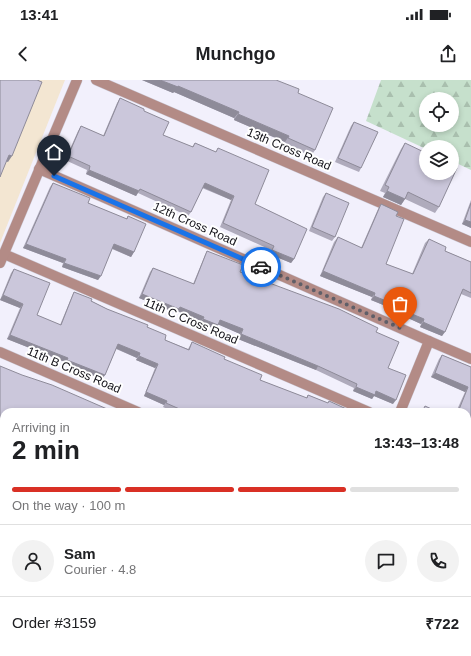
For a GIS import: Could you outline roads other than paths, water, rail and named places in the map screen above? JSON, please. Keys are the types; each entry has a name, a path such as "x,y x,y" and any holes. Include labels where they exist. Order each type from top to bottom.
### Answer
{"street":[{"path":"2,259 77,80"},
{"name":"13th Cross Road","path":"96,80 471,242"},
{"name":"12th Cross Road","path":"39,170 471,359"},
{"name":"11th C Cross Road","path":"2,259 359,408"},
{"path":"402,408 429,341"},
{"name":"11th B Cross Road","path":"0,352 129,408"}]}
